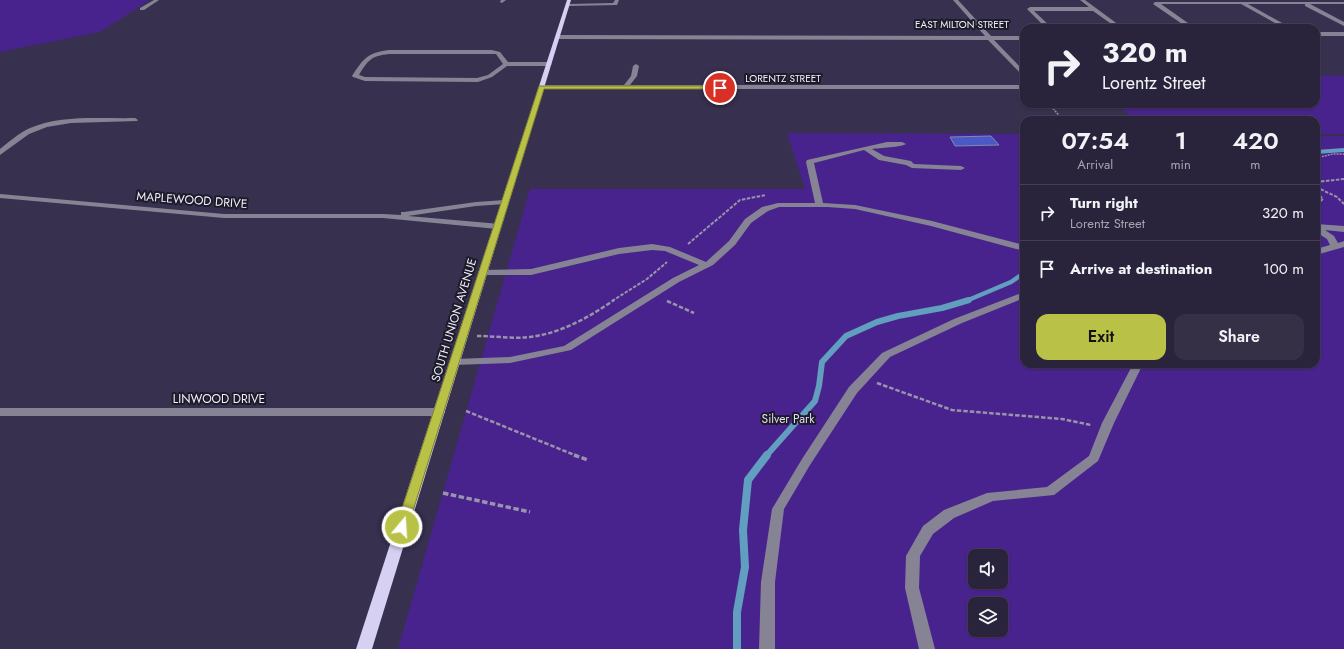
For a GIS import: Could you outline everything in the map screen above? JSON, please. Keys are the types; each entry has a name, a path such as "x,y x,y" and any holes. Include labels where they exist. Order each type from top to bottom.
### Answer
{"main road":[{"name":"SOUTH UNION AVENUE","path":"364,649 568,2"}],"street":[{"path":"142,9 157,0"},
{"path":"568,2 615,4 617,0"},
{"path":"955,0 1020,71"},
{"path":"1082,0 1115,24"},
{"path":"1236,0 1281,24"},
{"path":"1153,2 1344,3"},
{"path":"1153,2 1186,24"},
{"path":"1304,3 1344,24"},
{"path":"1044,24 1032,14 1030,9 1094,9"},
{"name":"EAST MILTON STREET","path":"558,35 988,35 1020,33"},
{"path":"1320,34 1344,34"},
{"name":"EAST MILTON STREET","path":"988,35 1020,38"},
{"path":"1320,38 1344,38"},
{"path":"506,64 498,53 492,52 375,53 368,57 354,76 365,80 478,80 490,76 506,64 549,64"},
{"path":"626,87 634,76 636,66"},
{"name":"LORENTZ STREET","path":"541,87 1020,87"},
{"path":"0,153 30,131 47,125 135,120"},
{"path":"820,205 810,162 865,148 887,144 902,144"},
{"path":"865,148 882,158 908,163 912,166 961,168"},
{"name":"MAPLEWOOD DRIVE","path":"0,196 224,216 383,216 497,226"},
{"name":"MAPLEWOOD DRIVE","path":"383,216 480,203 505,202"},
{"path":"454,362 510,360 567,348 676,280 706,265 732,243 748,221 765,209 778,205 855,207 932,224 1020,247"},
{"path":"1320,227 1344,229"},
{"path":"1320,230 1340,245"},
{"path":"1320,251 1340,245"},
{"path":"482,272 531,272 619,251 652,248 667,249 706,265"},
{"path":"767,649 768,582 778,509 806,462 853,390 886,355 958,321 1020,297"},
{"path":"927,649 912,588 913,556 928,530 949,514 991,496 1050,492 1094,458 1106,428 1136,368"},
{"name":"LINWOOD DRIVE","path":"0,412 439,412"}],"path":[{"path":"1052,108 1060,116"},
{"path":"1320,157 1333,154 1344,154"},
{"path":"1320,182 1344,179"},
{"path":"1320,188 1337,197 1344,204"},
{"path":"653,295 694,313"},
{"path":"864,378 952,410 1062,419 1106,428"},
{"path":"466,411 588,460"},
{"path":"443,493 530,512"}],"green space":[{"path":"0,0 150,0 100,32 0,52"},
{"path":"1320,75 1344,76 1344,134 1320,134 1320,116 1129,116 1122,108 1320,108"},
{"name":"Silver Park","path":"787,133 1020,134 1020,368 1320,368 1320,136 1344,136 1344,649 398,649 530,189 805,189"}],"building":[{"path":"991,136 999,145 955,146 950,137"}],"waterway":[{"path":"1320,152 1344,150"},
{"path":"967,301 1011,282 1020,276"},
{"path":"766,456 815,401 819,386 822,362 846,336 877,322 898,316 942,308 967,301"},
{"path":"737,649 737,612 745,567 743,530 748,480 767,455"}],"route":[{"path":"402,527 541,87 720,88"}]}
